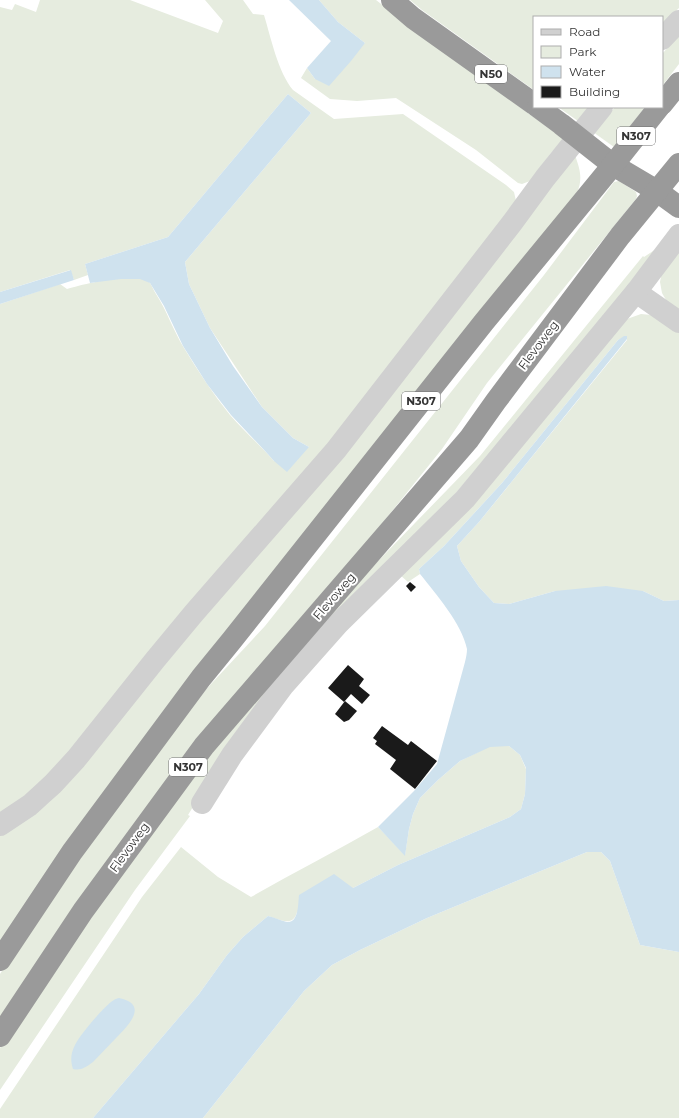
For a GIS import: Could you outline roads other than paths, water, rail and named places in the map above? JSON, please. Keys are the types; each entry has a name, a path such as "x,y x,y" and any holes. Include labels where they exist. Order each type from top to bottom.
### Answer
{"highway":[{"name":"N50","path":"392,0 413,18 533,103"},
{"path":"663,103 679,83"},
{"path":"539,108 614,165 657,191 679,207"},
{"name":"N307","path":"0,960 72,852 201,678 479,328 659,108"},
{"name":"Flevoweg","path":"0,1036 82,911 204,746 470,439 496,401 610,249 679,164"}],"street":[{"path":"663,38 679,21"},
{"path":"0,825 30,804 58,779 76,759 184,625 336,450 499,241 545,178 601,108"},
{"name":"Flevoweg","path":"202,803 232,755 283,686 338,624 465,499 636,292 679,234"},
{"path":"636,292 679,322"}],"water":[{"path":"289,0 319,0 338,22 365,43 329,86 315,79 307,68 331,41"},
{"path":"288,94 311,113 185,262 189,284 210,328 233,366 262,407 293,438 309,447 287,472 274,461 231,415 207,384 183,346 164,306 150,283 140,279 121,279 90,283 85,264 168,237"},
{"path":"71,270 74,280 0,304 0,292"},
{"path":"624,336 627,336 627,339 479,522 457,546 461,561 479,587 494,603 509,604 555,591 606,586 643,591 664,601 679,600 679,952 640,945 610,861 601,852 587,852 427,918 332,965 304,991 203,1118 93,1118 199,994 227,955 243,937 268,916 287,922 291,921 296,916 299,895 334,874 353,888 398,865 510,817 521,809 525,794 526,768 520,755 509,746 490,747 460,761 420,798 413,814 409,829 405,856 378,827 414,791 437,764 466,656 467,649 460,630 448,610 420,574 419,569 444,546 502,483 618,340"},
{"path":"119,998 128,1001 133,1005 135,1010 131,1021 93,1062 81,1069 73,1069 71,1060 77,1041 105,1007"}]}
